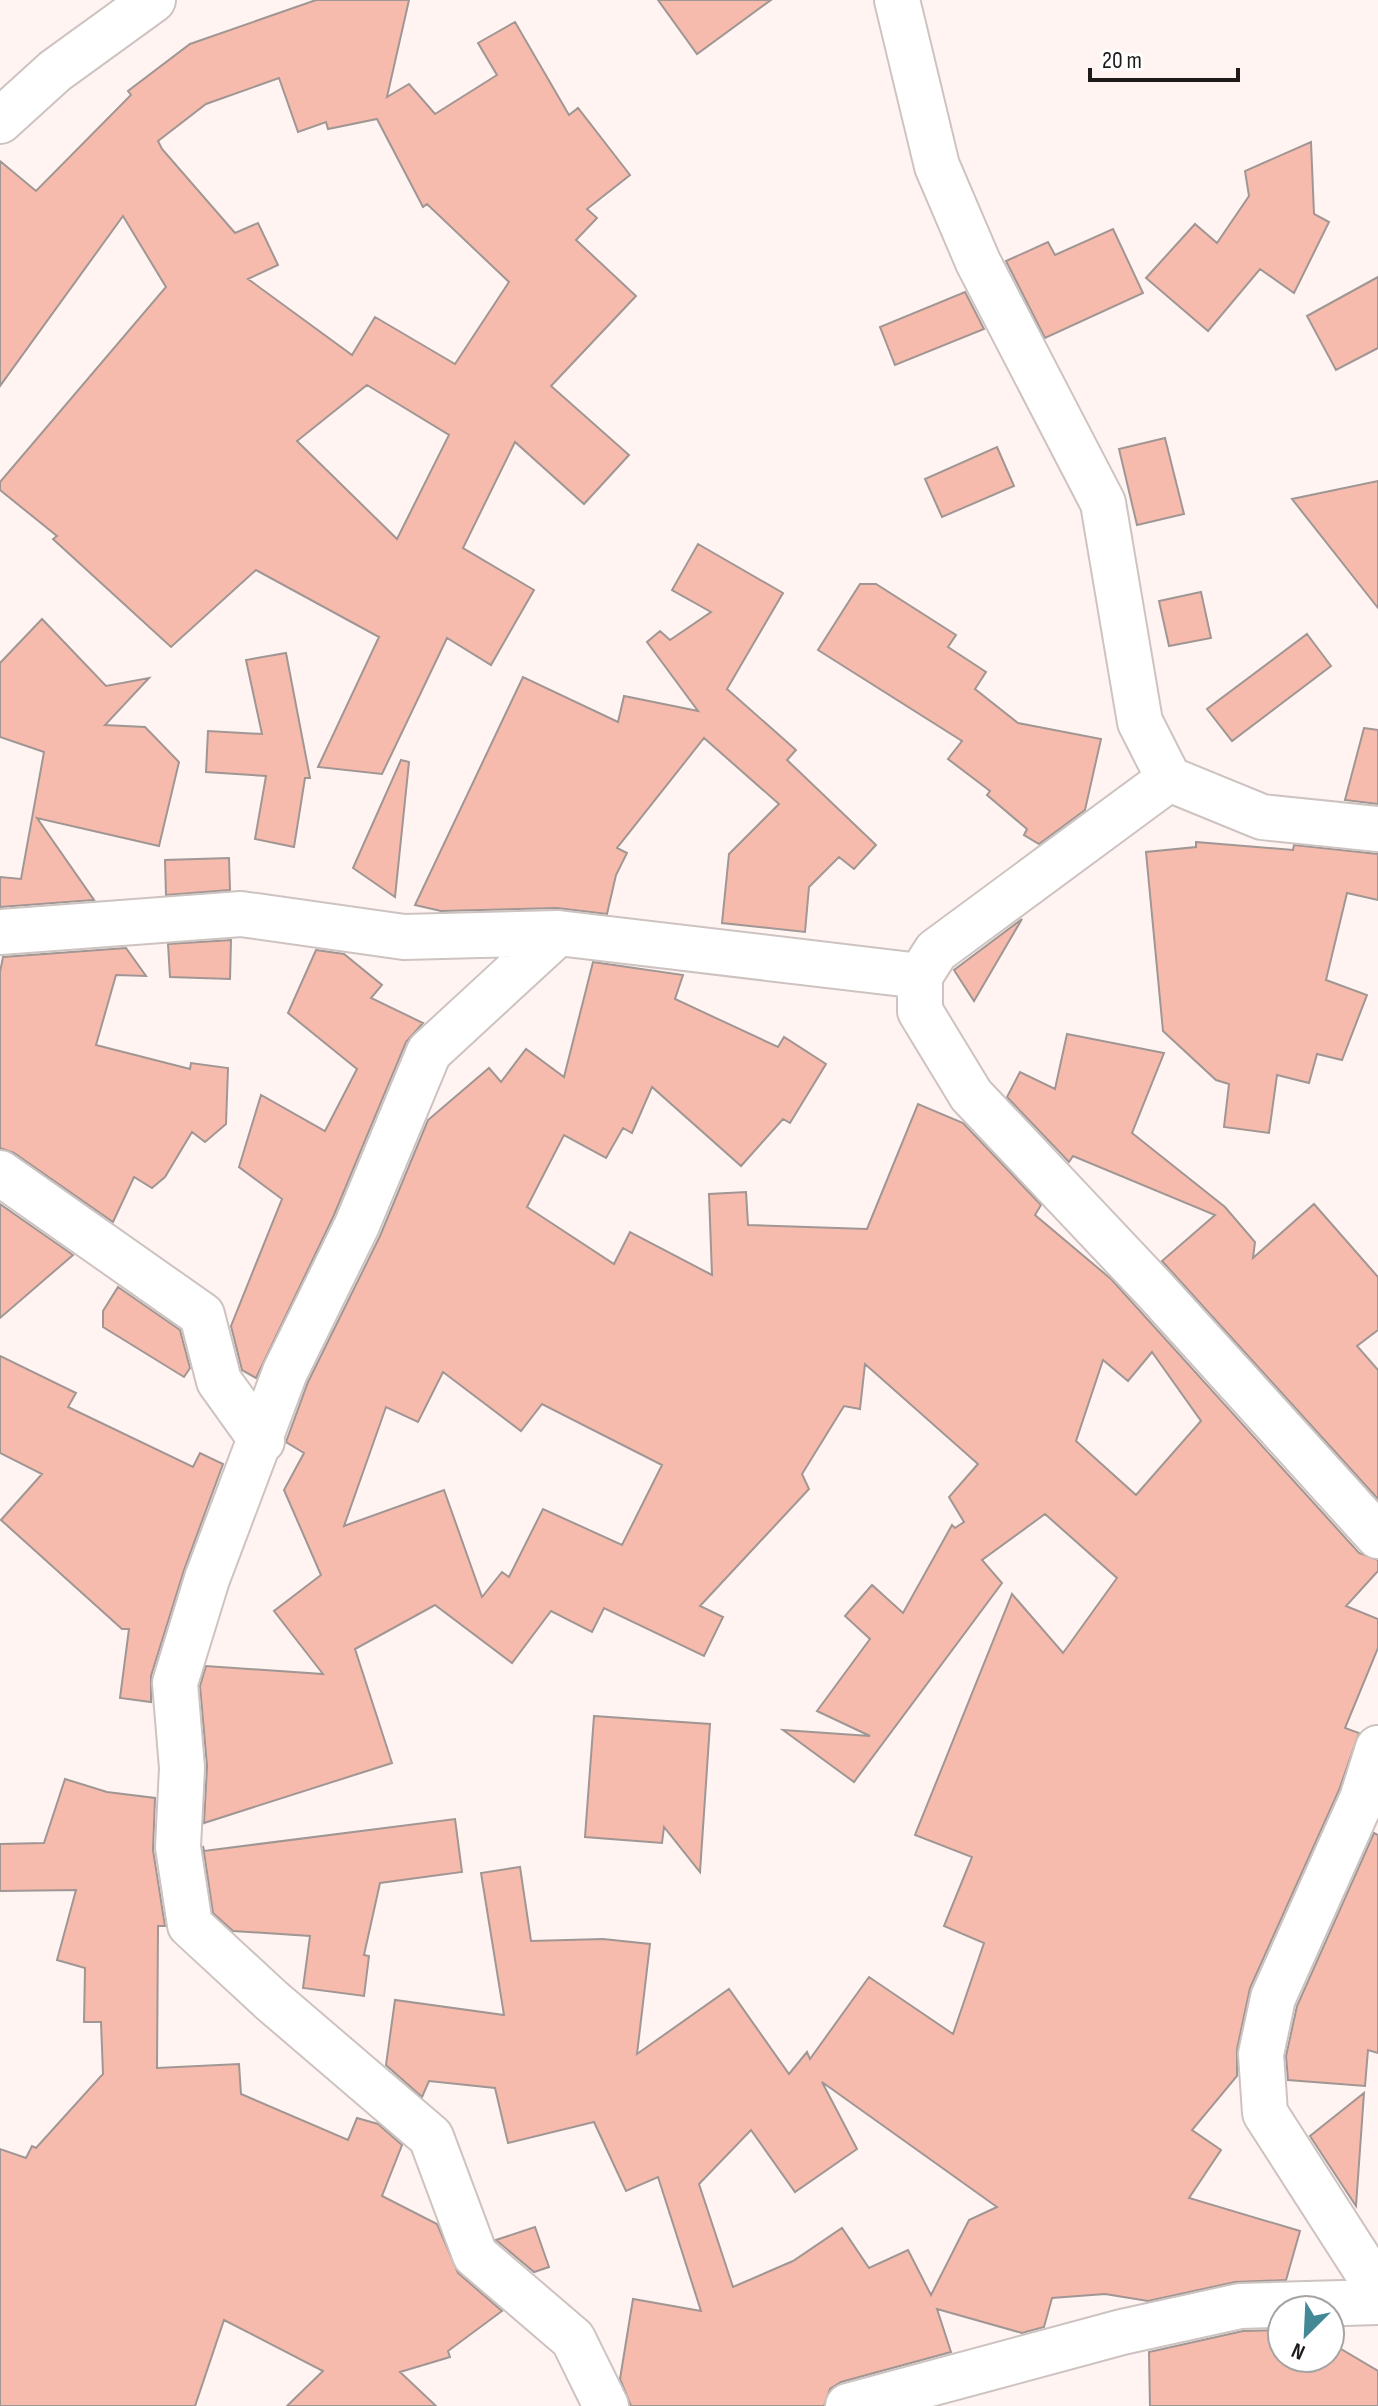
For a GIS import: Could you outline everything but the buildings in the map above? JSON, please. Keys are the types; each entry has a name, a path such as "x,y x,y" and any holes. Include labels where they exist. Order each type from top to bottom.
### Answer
{"street":[{"path":"0,121 55,71 153,0"},
{"path":"897,0 937,166 978,262 1103,503 1140,722 1169,779 1262,817 1378,829"},
{"path":"1169,779 936,951 920,976 920,1011 971,1095 1156,1291 1378,1536"},
{"path":"0,932 241,914 404,937 558,933 920,976"},
{"path":"558,933 429,1052 357,1225 285,1372 262,1441 207,1579 175,1683 182,1768 178,1847 190,1925 271,2000 431,2137 475,2255 573,2339 606,2406"},
{"path":"0,1173 202,1315 219,1381 262,1441"},
{"path":"1378,1748 1362,1799 1273,1998 1261,2054 1265,2113 1378,2289"},
{"path":"848,2406 1122,2332 1240,2306 1378,2302"}]}
